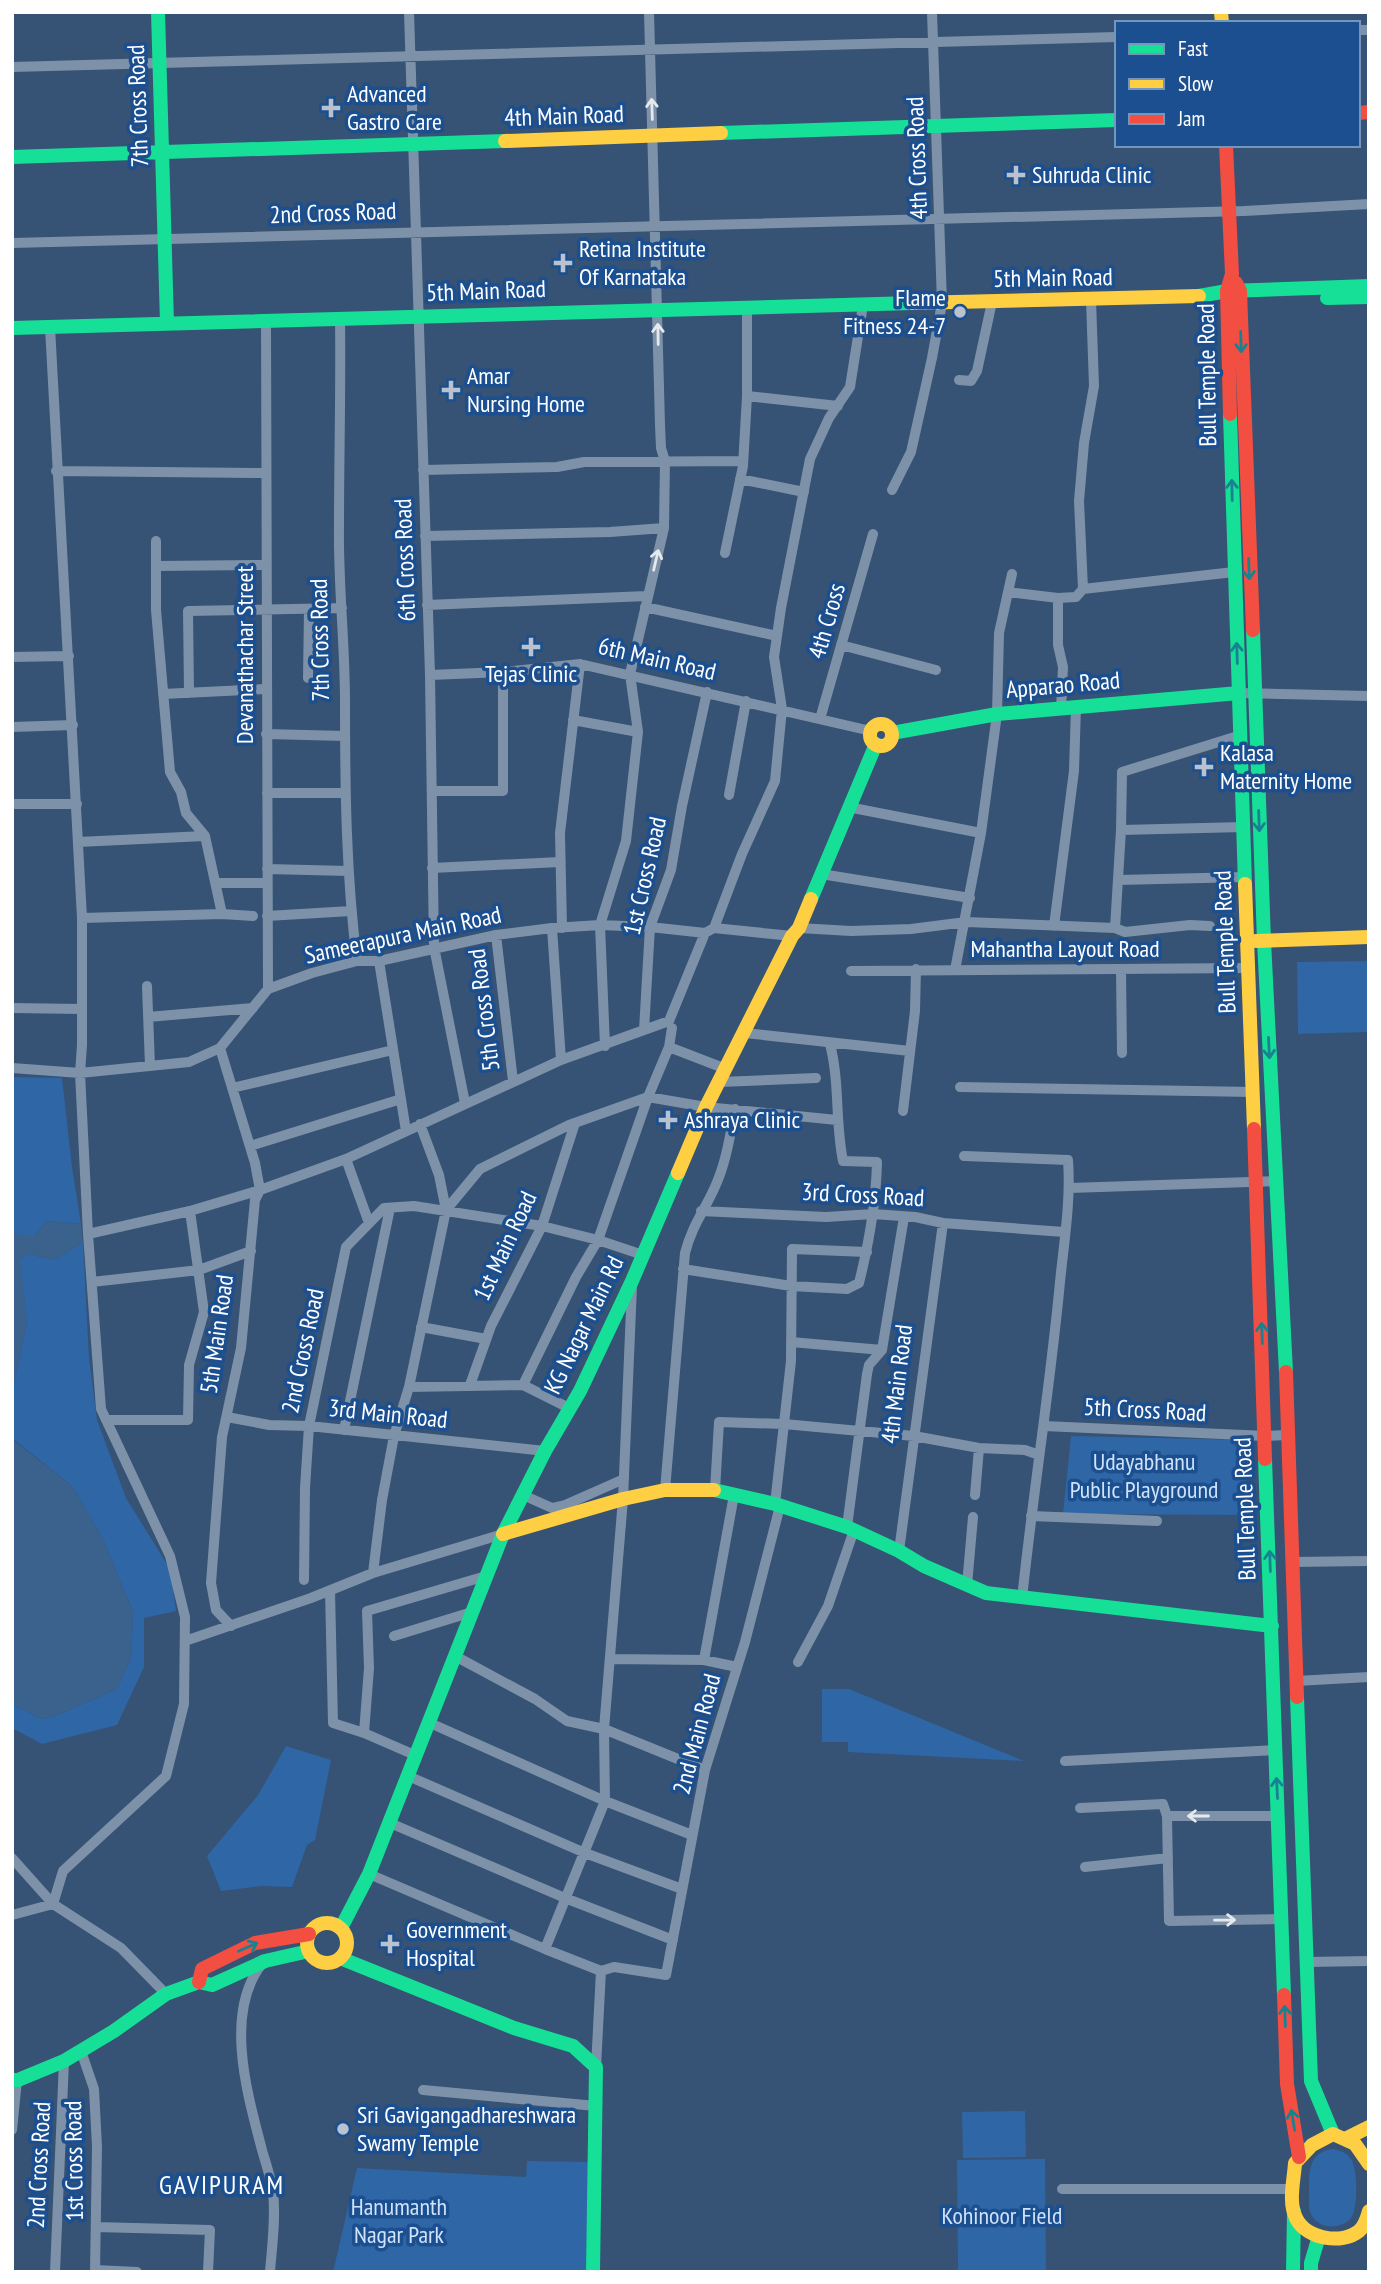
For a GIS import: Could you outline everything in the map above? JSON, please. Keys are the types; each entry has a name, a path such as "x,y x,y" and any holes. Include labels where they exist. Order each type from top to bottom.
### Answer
{"main road":[{"name":"7th Cross Road","path":"158,12 167,323"},
{"name":"4th Main Road","path":"12,156 1115,120"},
{"path":"1226,147 1229,211"},
{"name":"Bull Temple Road","path":"1229,211 1232,275 1230,296 1234,572 1246,693 1264,941 1287,1435 1311,2081 1340,2136"},
{"path":"1230,296 1369,286"},
{"path":"1230,296 1369,298"},
{"name":"Bull Temple Road","path":"1230,296 1246,693 1241,735 1248,968 1287,2084 1298,2157 1295,2163 1294,2210"},
{"name":"5th Main Road","path":"12,328 747,306 1230,296"},
{"name":"Apparao Road","path":"874,738 887,744 892,733 997,714 1246,693"},
{"name":"KG Nagar Main Rd","path":"341,1928 369,1874 390,1823 503,1534 545,1451 580,1391 632,1281 706,1107 795,932 821,874 874,738"},
{"path":"1248,942 1369,937"},
{"path":"503,1534 623,1499 665,1490 715,1490 778,1505 850,1528 924,1566 986,1593 1272,1626"},
{"path":"323,1923 333,1924 341,1928 346,1938 346,1948 340,1958 323,1962 309,1951 309,1934 323,1923"},
{"path":"199,1982 202,1969 255,1943 309,1934"},
{"path":"15,2080 64,2061 166,1994 199,1982 212,1985 265,1961 309,1951"},
{"path":"340,1958 514,2028 573,2046 596,2067 593,2272"},
{"path":"1298,2157 1312,2145 1369,2127"},
{"path":"1340,2136 1367,2155"},
{"path":"1294,2210 1297,2220 1305,2230 1319,2236 1336,2238 1352,2235 1362,2229 1369,2211"},
{"path":"1293,2272 1294,2210"},
{"path":"1352,2235 1369,2240"},
{"path":"1311,2272 1319,2236"}],"street":[{"name":"6th Cross Road","path":"409,12 430,675 434,947 466,1102"},
{"path":"605,1046 600,925 626,841 638,732 630,674 664,528 665,461 660,437 649,12"},
{"name":"4th Cross Road","path":"892,490 911,452 942,303 932,12"},
{"path":"12,67 1115,37"},
{"name":"2nd Cross Road","path":"12,243 1229,211 1369,204"},
{"path":"1083,589 1079,501 1084,443 1094,386 1091,300"},
{"path":"959,380 971,381 977,371 992,302"},
{"path":"88,1234 190,1211 260,1190 346,1159 561,1060 669,1021 775,781 782,709 774,657 803,492 810,459 829,418 850,387 863,305"},
{"path":"725,552 743,461 747,396 747,306"},
{"name":"7th Cross Road","path":"340,318 339,527 345,793 348,871 357,961"},
{"name":"Devanathachar Street","path":"267,320 265,473 268,989"},
{"path":"50,327 82,918 80,1073 88,1234 102,1409 170,1556 185,1616 184,1704 166,1776 63,1871 53,1904"},
{"path":"747,396 838,405"},
{"path":"423,470 557,467 584,462 743,461"},
{"path":"57,471 265,473"},
{"path":"740,480 803,492"},
{"path":"425,536 664,528"},
{"name":"4th Cross","path":"820,719 873,534"},
{"path":"156,541 156,610 170,772 181,792 186,813 205,836 222,914"},
{"path":"157,565 266,565"},
{"path":"1008,592 1058,598 1076,597 1083,589 1234,572"},
{"path":"955,970 981,833 997,714 999,633 1012,573"},
{"path":"1058,598 1058,645 1063,667 1061,710"},
{"path":"428,605 646,601 777,636"},
{"path":"308,678 309,608"},
{"path":"189,693 188,611 342,608"},
{"path":"841,645 936,670"},
{"path":"12,657 69,656"},
{"path":"561,1060 557,928 560,833 580,664"},
{"name":"6th Main Road","path":"430,675 503,672 580,664 782,709 874,738"},
{"path":"432,791 503,791 503,672"},
{"path":"163,694 266,690"},
{"name":"1st Cross Road","path":"644,1030 650,927 671,870 707,692"},
{"path":"1246,693 1369,695"},
{"path":"729,795 746,701"},
{"path":"1054,926 1074,771 1076,707"},
{"path":"573,720 638,732"},
{"path":"12,727 73,725"},
{"path":"267,734 345,736"},
{"path":"1115,928 1122,772 1241,735"},
{"path":"267,793 345,793"},
{"path":"12,804 77,804"},
{"path":"848,807 981,833"},
{"path":"1121,830 1244,827"},
{"path":"78,842 205,836"},
{"path":"432,868 560,862"},
{"path":"267,869 348,871"},
{"path":"821,874 970,898"},
{"path":"1118,880 1246,877"},
{"path":"217,883 267,883"},
{"path":"268,916 351,911"},
{"path":"82,918 222,914 253,916"},
{"name":"Sameerapura Main Road","path":"268,989 357,961 379,961 496,935 600,925 795,932 911,929 966,922 1115,928 1125,932 1190,925 1210,926"},
{"name":"5th Cross Road","path":"496,935 513,1081"},
{"path":"379,961 406,1131"},
{"name":"Mahantha Layout Road","path":"850,971 1248,968"},
{"path":"903,1111 915,1011 916,969"},
{"path":"1121,970 1122,1053"},
{"path":"147,986 150,1066"},
{"path":"12,1069 80,1073 189,1062 220,1048 268,989"},
{"path":"12,1008 82,1009"},
{"path":"148,1017 253,1008"},
{"path":"523,1385 576,1277 598,1240 648,1097 669,1047 672,1028"},
{"path":"745,1032 830,1044 910,1051"},
{"path":"682,1269 791,1286 847,1289 859,1283 876,1196 877,1163 843,1161 837,1120 837,1079 830,1044"},
{"path":"669,1047 723,1075 816,1078"},
{"name":"5th Main Road","path":"220,1048 250,1146 260,1190 255,1200 241,1348 222,1437 211,1583 216,1610 231,1626"},
{"path":"232,1088 393,1050"},
{"path":"960,1087 1254,1092"},
{"path":"446,1210 480,1169 575,1123 648,1097 706,1107 837,1120"},
{"path":"250,1146 401,1100"},
{"path":"665,1490 682,1269 691,1229 714,1189 724,1164 735,1109"},
{"name":"1st Main Road","path":"470,1385 486,1339 542,1226 575,1123"},
{"path":"373,1573 382,1500 394,1436 409,1387 446,1210 439,1175 420,1124"},
{"path":"964,1157 1069,1160 1070,1188 1055,1341 1022,1599"},
{"path":"346,1159 369,1223"},
{"path":"1070,1188 1276,1181"},
{"path":"344,1430 390,1208 414,1206 542,1226 643,1255"},
{"name":"2nd Cross Road","path":"304,1580 309,1426 346,1247 384,1208 390,1208"},
{"path":"106,1420 188,1420 189,1365 204,1312 190,1211"},
{"name":"3rd Cross Road","path":"701,1211 826,1217 873,1214 1065,1233"},
{"path":"798,1662 828,1606 850,1528 858,1433 869,1365 882,1350 904,1217"},
{"name":"4th Main Road","path":"899,1551 943,1223"},
{"path":"778,1505 791,1342 792,1249 867,1252"},
{"path":"92,1282 199,1270 251,1251"},
{"path":"545,1950 605,1801 604,1728 623,1499 632,1281"},
{"path":"421,1326 486,1339"},
{"path":"791,1342 882,1350"},
{"path":"409,1387 523,1385 569,1408"},
{"name":"3rd Main Road","path":"227,1417 269,1425 309,1426 545,1451"},
{"path":"715,1490 719,1422 784,1424 858,1433 914,1436 979,1448 1025,1450 1039,1455"},
{"name":"5th Cross Road","path":"1044,1426 1287,1435"},
{"path":"975,1495 979,1448"},
{"path":"523,1495 552,1508 624,1479"},
{"path":"704,1660 734,1495"},
{"name":"2nd Main Road","path":"601,1971 614,1967 666,1975 705,1770 764,1573 778,1505"},
{"path":"1031,1516 1157,1521"},
{"path":"967,1585 973,1517"},
{"path":"185,1641 373,1573 503,1534"},
{"path":"1292,1562 1369,1561"},
{"path":"364,1733 369,1668 367,1611 486,1576"},
{"path":"330,1590 333,1723 417,1756"},
{"path":"394,1636 472,1612"},
{"path":"455,1656 535,1699 567,1720 604,1728 705,1770"},
{"path":"611,1659 704,1660 737,1667"},
{"path":"1296,1681 1369,1676"},
{"path":"430,1723 605,1801 692,1835"},
{"path":"1065,1761 1275,1750"},
{"path":"408,1776 585,1853 682,1889"},
{"path":"1080,1808 1163,1804 1167,1816 1169,1921 1282,1919"},
{"path":"1167,1816 1278,1816"},
{"path":"390,1823 565,1898 673,1940"},
{"path":"12,1858 53,1904 121,1948 166,1994"},
{"path":"1085,1867 1168,1858"},
{"path":"369,1874 545,1950 601,1971 596,2067"},
{"path":"12,1914 53,1904"},
{"path":"265,1961 254,1974 245,1999 240,2048 253,2116 273,2191 270,2272"},
{"path":"1306,1962 1369,1961"},
{"name":"1st Cross Road","path":"81,2051 94,2089 97,2147 95,2271"},
{"name":"2nd Cross Road","path":"55,2272 64,2061"},
{"path":"12,2130 15,2080"},
{"path":"423,2090 596,2106"},
{"path":"1062,2189 1294,2189"},
{"path":"96,2227 210,2230 208,2272"},
{"path":"95,2271 137,2272"}],"green space":[{"path":"1369,961 1369,1032 1298,1034 1297,962"},
{"path":"12,1077 62,1078 81,1224 47,1221 35,1235 18,1235 12,1231"},
{"path":"83,1242 89,1358 97,1420 126,1498 170,1569 176,1611 144,1618 144,1667 117,1725 42,1744 12,1728 12,1704 42,1719 62,1713 117,1689 131,1657 133,1612 103,1539 72,1486 12,1436 12,1392 27,1322 19,1260 28,1254 55,1260"},
{"name":"Udayabhanu Public Playground","path":"1071,1436 1246,1440 1246,1515 1063,1514"},
{"path":"822,1689 849,1689 1024,1761 848,1752 848,1742 822,1742"},
{"path":"286,1746 331,1760 315,1840 307,1845 292,1887 262,1886 221,1891 207,1856 258,1795"},
{"path":"1025,2111 1026,2157 963,2158 962,2112"},
{"path":"1333,2149 1343,2152 1351,2159 1355,2171 1356,2198 1351,2218 1341,2225 1329,2226 1317,2222 1310,2212 1309,2176 1315,2158"},
{"name":"Kohinoor Field","path":"1045,2159 1046,2272 958,2272 957,2160"},
{"name":"Hanumanth Nagar Park","path":"527,2161 591,2162 588,2272 333,2272 357,2168 526,2177"}],"shaded area":[{"path":"47,1221 81,1224 83,1242 55,1260 28,1254 20,1260 27,1322 12,1392 12,1231 19,1235 35,1235"},
{"path":"12,1436 13,1440 72,1486 103,1539 133,1612 131,1657 117,1689 42,1719 12,1704"}],"traffic: fast":[{"path":"158,12 167,323"},
{"path":"721,133 1115,120"},
{"path":"12,157 505,141"},
{"path":"1199,296 1227,291 1369,286"},
{"path":"1327,298 1369,297"},
{"path":"12,328 913,303"},
{"path":"1230,414 1245,884"},
{"path":"1253,630 1264,941 1286,1372"},
{"path":"892,733 997,714 1239,693"},
{"path":"811,899 876,744"},
{"path":"341,1928 369,1874 503,1534 545,1451 580,1391 632,1281 678,1173"},
{"path":"1265,1459 1284,1995"},
{"path":"714,1490 775,1504 847,1527 924,1566 986,1593 1272,1626"},
{"path":"1297,1697 1311,2081 1333,2134"},
{"path":"12,2080 64,2061 114,2031 166,1994 199,1982 212,1985 265,1961 309,1951"},
{"path":"340,1958 514,2028 573,2046 596,2067 593,2272"},
{"path":"1293,2272 1294,2211"},
{"path":"1311,2272 1319,2236"}],"traffic: slow":[{"path":"1221,12 1222,21"},
{"path":"505,141 721,133"},
{"path":"913,303 1199,296"},
{"path":"881,724 889,727 892,735 889,743 881,746 873,743 870,735 873,727 881,724"},
{"path":"1245,884 1254,1129"},
{"path":"678,1173 706,1107 792,936 799,928 811,899"},
{"path":"1256,941 1369,937"},
{"path":"503,1534 623,1499 665,1490 714,1490"},
{"path":"327,1923 341,1929 347,1943 341,1957 327,1963 313,1957 307,1943 313,1929 327,1923"},
{"path":"1347,2138 1369,2127"},
{"path":"1369,2164 1355,2144 1333,2134 1312,2145 1295,2163 1292,2198 1294,2212 1301,2225 1325,2238 1343,2238 1359,2231 1369,2211"}],"traffic: jam":[{"path":"1360,113 1369,112"},
{"path":"1226,147 1232,274 1227,291 1230,414"},
{"path":"1236,283 1240,291 1253,630"},
{"path":"1254,1129 1265,1459"},
{"path":"1286,1372 1297,1697"},
{"path":"199,1982 202,1969 255,1943 309,1934"},
{"path":"1284,1995 1287,2084 1299,2157"}],"place":[{"name":"Advanced Gastro Care","path":"331,108"},
{"name":"Suhruda Clinic","path":"1016,175"},
{"name":"Retina Institute Of Karnataka","path":"563,263"},
{"name":"Flame Fitness 24-7","path":"960,312"},
{"name":"Amar Nursing Home","path":"451,390"},
{"name":"Tejas Clinic","path":"531,647"},
{"name":"Kalasa Maternity Home","path":"1204,767"},
{"name":"Ashraya Clinic","path":"668,1120"},
{"name":"Government Hospital","path":"390,1944"},
{"name":"Sri Gavigangadhareshwara Swamy Temple","path":"343,2129"}],"district":[{"name":"GAVIPURAM","path":"222,2185"}]}
